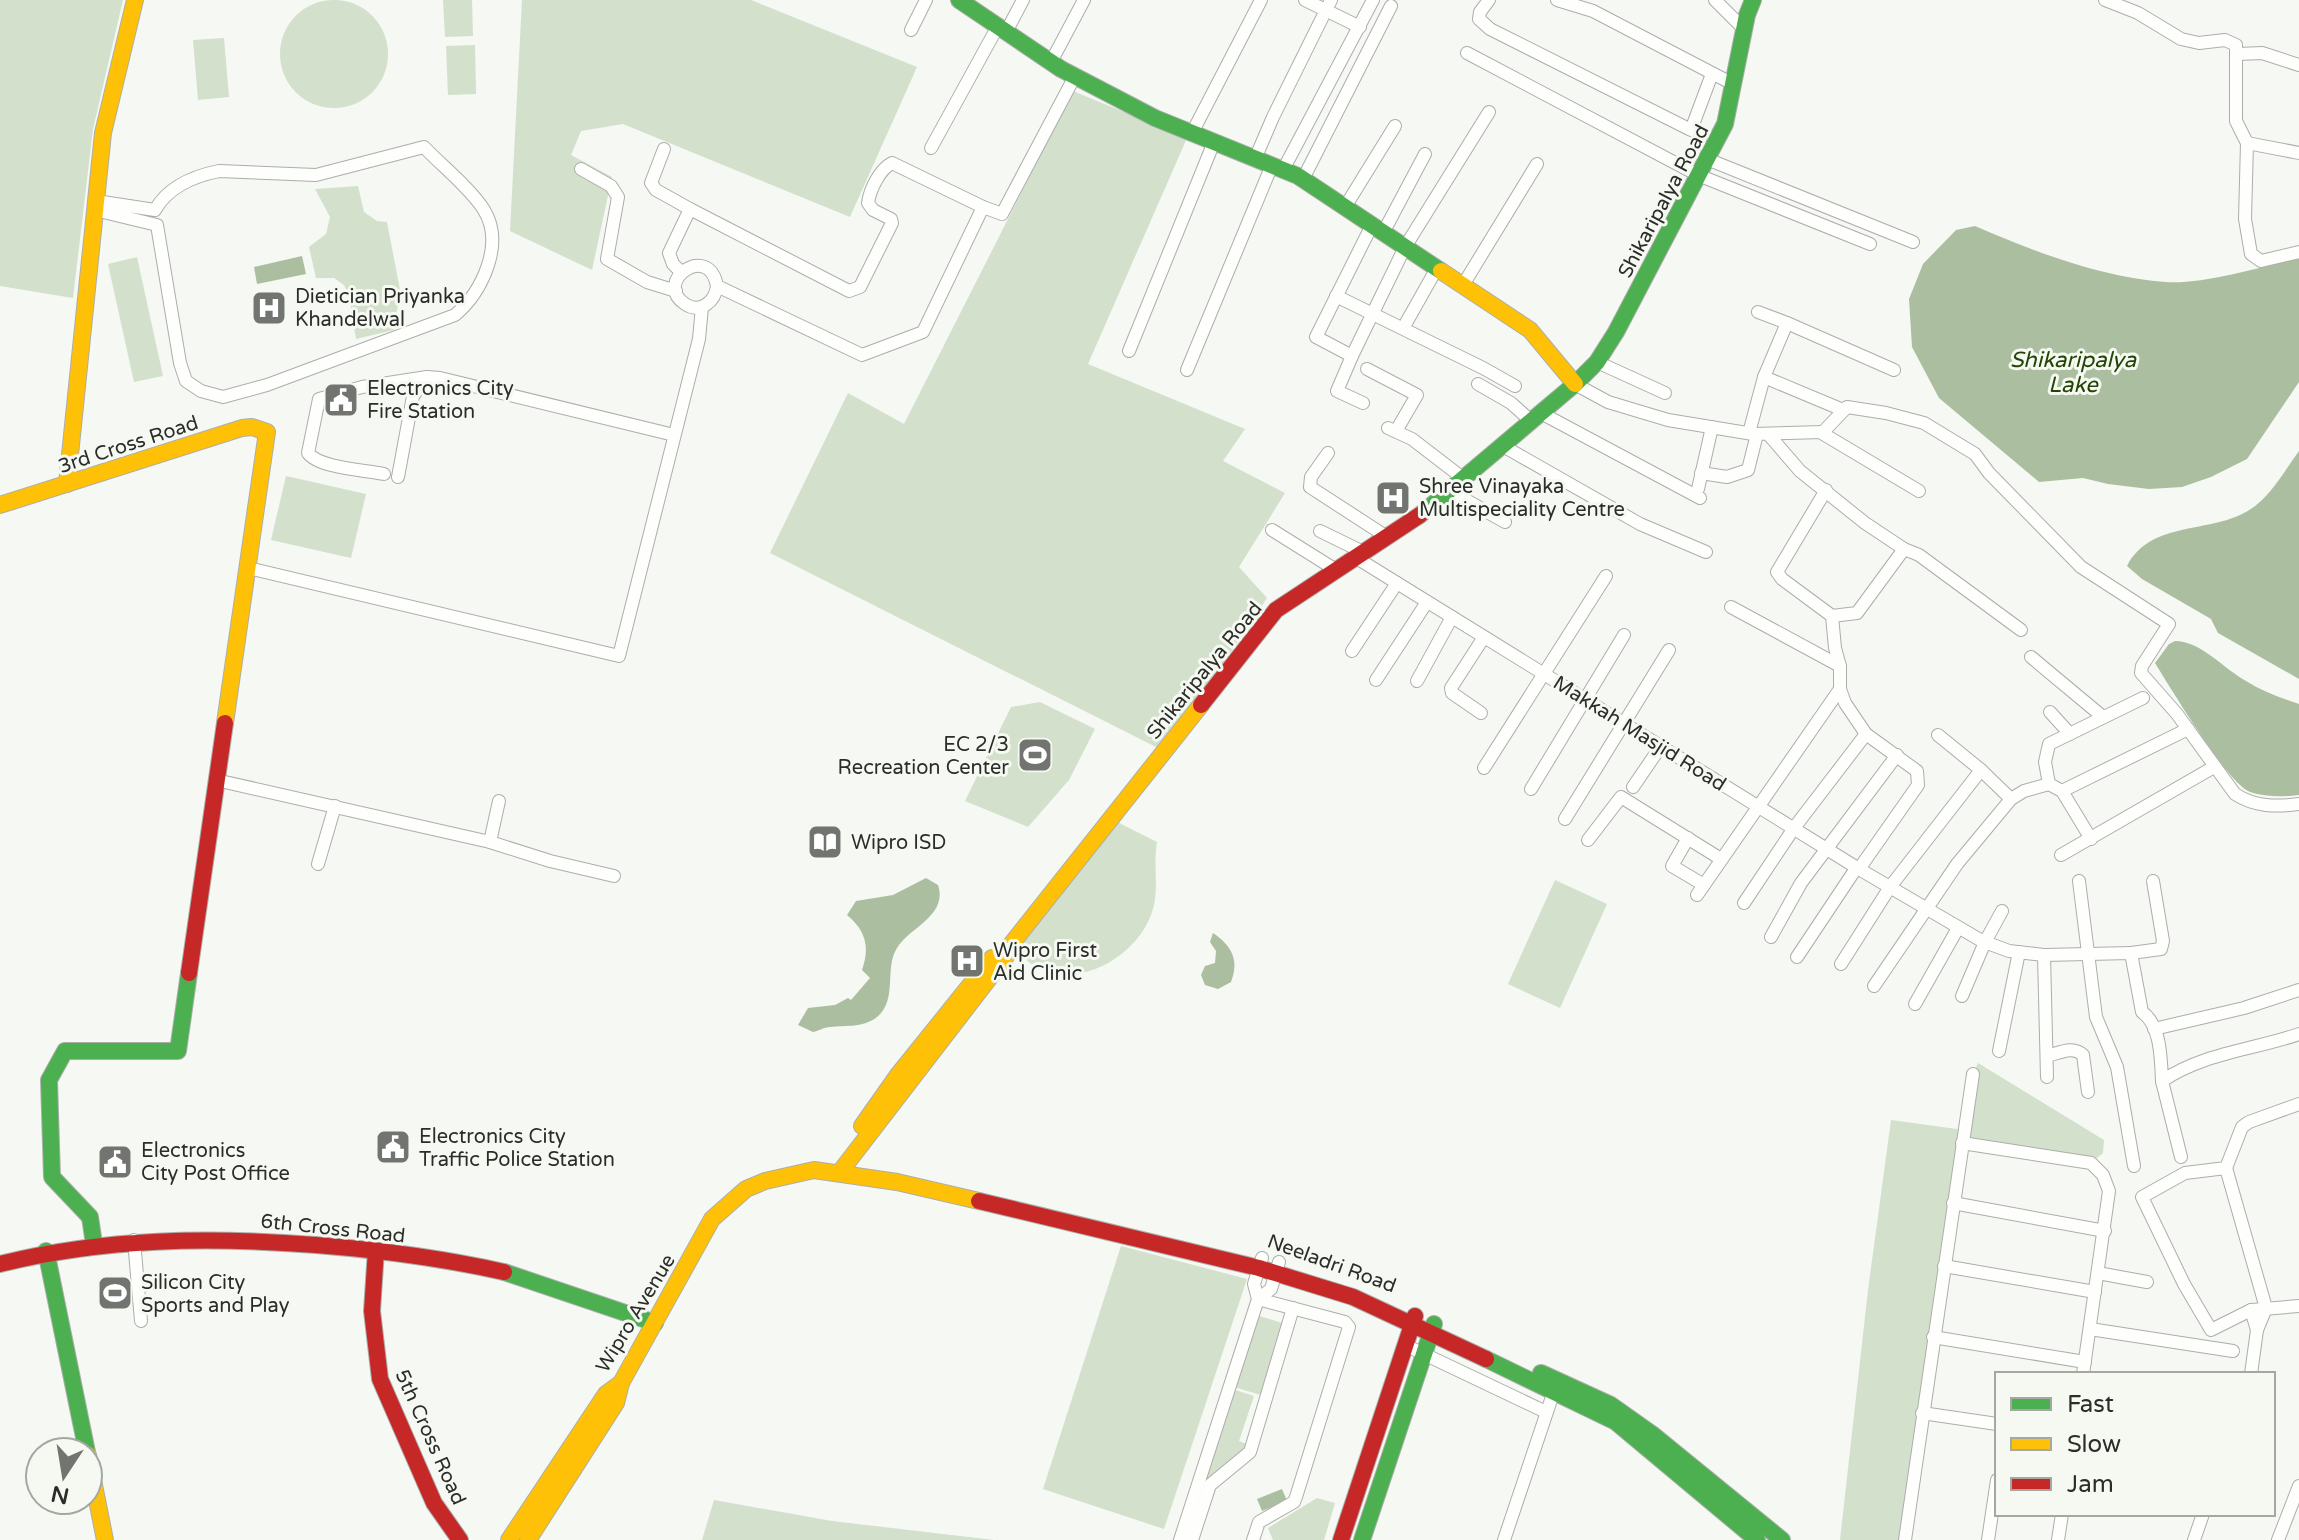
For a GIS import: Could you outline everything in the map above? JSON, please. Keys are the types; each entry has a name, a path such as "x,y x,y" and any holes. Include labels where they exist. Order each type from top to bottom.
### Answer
{"street":[{"path":"67,484 103,133 135,0"},
{"path":"911,30 926,0"},
{"path":"931,148 1002,29 1023,0"},
{"path":"1051,62 1084,0"},
{"path":"1192,133 1261,0"},
{"path":"1305,0 1328,5 1360,27"},
{"path":"1187,370 1277,168 1373,0"},
{"path":"1489,0 1479,19 1490,29 1691,130 1712,74"},
{"path":"1557,0 1593,11 1733,84"},
{"path":"1715,0 1744,29"},
{"name":"Shikaripalya Road","path":"839,1168 898,1075 959,996 1000,949 1009,947 1276,610 1426,511 1597,362 1616,332 1725,124 1753,0"},
{"path":"2105,0 2138,13 2181,39 2199,43 2233,42 2238,54 2236,121 2247,143 2245,219 2251,254 2261,261 2299,252"},
{"path":"962,1 1051,62 1155,118 1303,179 1530,330 1575,384 1608,402 1637,413 1758,434 1823,432 1847,407 1924,423 1975,454 1989,473 2081,567 2169,624 2142,666 2141,673 2188,729 2235,794 2266,806 2299,804"},
{"path":"1255,159 1328,5"},
{"path":"1303,179 1391,6"},
{"path":"1467,53 1698,175 1870,244"},
{"path":"2238,54 2262,53 2299,65"},
{"path":"664,149 651,183 656,190 849,291 860,287 892,223 891,219 873,210 868,203 888,165 896,163 1002,214 1075,76"},
{"path":"1704,94 1729,105"},
{"path":"1363,403 1337,391 1352,356 1405,247 1489,112"},
{"path":"1345,207 1395,126"},
{"path":"1129,351 1214,142"},
{"path":"2247,143 2299,153"},
{"path":"424,147 482,207 491,228 491,251 476,291 455,315 267,385 223,397 201,391 186,381 180,363 157,225 95,205 155,210 176,188 207,173 316,175 424,147"},
{"path":"1352,356 1316,337 1336,296 1425,154"},
{"path":"1707,159 1913,242"},
{"path":"1463,285 1537,164"},
{"path":"581,169 611,186 618,197 607,259 647,282 676,291"},
{"path":"717,286 862,355 923,332 983,207"},
{"path":"681,272 673,264 669,253 690,209"},
{"path":"693,266 707,268 716,279 713,299 702,307 688,306 676,291 675,284 681,272 693,266"},
{"path":"1406,323 1437,268"},
{"path":"1336,296 1515,386"},
{"path":"94,1244 90,1217 52,1177 49,1080 65,1051 178,1051 248,568 619,656 699,339 702,307"},
{"path":"1758,312 1894,370"},
{"path":"1701,473 1727,477 1748,470 1758,434 1764,377 1787,323"},
{"path":"1597,362 1665,393"},
{"path":"1367,369 1417,395 1392,430 1412,439 1464,479"},
{"path":"384,474 311,458 308,453 319,399 362,387 427,377 674,435"},
{"path":"398,477 413,396 427,377"},
{"path":"1764,377 1843,410"},
{"path":"1478,384 1536,417 1699,493 1712,427"},
{"name":"3rd Cross Road","path":"0,505 252,427 267,432 248,568"},
{"path":"1820,432 1919,491"},
{"path":"1758,434 1865,523 1904,549 1919,555 2021,630"},
{"path":"1503,446 1640,524 1706,552"},
{"path":"1328,453 1311,477 1310,487 1387,537"},
{"path":"1826,490 1777,572 1782,579 1832,616 1857,613 1904,549"},
{"path":"1450,491 1505,522"},
{"path":"1272,530 1336,570"},
{"name":"Makkah Masjid Road","path":"1320,531 1427,602 1958,928 1985,942 2019,952 2044,955 2131,953"},
{"path":"1484,768 1606,576"},
{"path":"1352,651 1397,583"},
{"path":"1376,680 1427,602"},
{"path":"1731,607 1840,666"},
{"path":"1797,957 1918,785 1917,771 1866,734 1852,717 1840,689 1840,666 1832,616"},
{"path":"1417,681 1452,617"},
{"path":"1531,789 1624,635"},
{"path":"1481,713 1452,693 1451,688 1484,637"},
{"path":"1565,819 1669,650"},
{"path":"2031,657 2103,717"},
{"path":"1688,838 1672,866 1701,890 1840,689"},
{"path":"2049,784 2045,762 2049,744 2143,698"},
{"path":"2050,712 2070,734"},
{"path":"2062,791 2188,729"},
{"path":"1744,903 1794,828 1866,734"},
{"path":"1938,735 2011,799"},
{"path":"1633,787 1661,746"},
{"path":"1771,937 1801,883 1897,755"},
{"path":"2061,855 2214,767"},
{"path":"1841,964 1890,887 1981,770"},
{"path":"216,780 490,842 550,861 614,876"},
{"path":"1874,986 1957,864 2011,799 2024,791 2049,784 2062,791 2091,839"},
{"path":"1588,840 1621,797 1721,859"},
{"path":"490,842 499,801"},
{"path":"318,864 335,806"},
{"path":"2079,881 2096,1017 2117,1067 2134,1166"},
{"path":"2153,881 2163,941 2161,949 2131,953 2142,1012 2151,1019 2154,1029 2162,1081 2181,1157"},
{"path":"1962,996 2002,911"},
{"path":"1915,1004 1958,928"},
{"path":"1999,1051 2019,952"},
{"path":"2044,955 2047,1077"},
{"path":"2154,1029 2244,1008 2299,990"},
{"path":"2162,1081 2176,1071 2201,1061 2299,1034"},
{"path":"2047,1056 2073,1049 2083,1055 2088,1092"},
{"path":"1905,1540 1973,1074"},
{"path":"2251,1372 2257,1330 2266,1308 2226,1168 2242,1127 2299,1104"},
{"path":"1933,1337 2084,1368 2105,1231 2109,1191 2103,1175 2091,1163 1962,1143"},
{"name":"Wipro Avenue","path":"509,1540 606,1394 621,1383 712,1219 746,1189 765,1181 814,1170 827,1173 839,1168"},
{"name":"Neeladri Road","path":"839,1168 1269,1265 1413,1319 1616,1422 1738,1513 1782,1540"},
{"path":"2226,1168 2185,1173 2142,1197 2184,1284 2211,1330 2251,1310 2299,1306"},
{"path":"1953,1203 2105,1231"},
{"name":"6th Cross Road","path":"0,1264 46,1251 134,1240 168,1237 255,1239 376,1250 449,1261 513,1275 655,1323"},
{"path":"134,1240 141,1321"},
{"name":"5th Cross Road","path":"376,1250 372,1311 380,1379 434,1503 460,1540"},
{"path":"46,1251 84,1436"},
{"path":"1180,1540 1258,1299 1271,1289 1269,1265"},
{"path":"1944,1266 2095,1292"},
{"path":"2098,1273 2147,1282"},
{"path":"1253,1540 1259,1522 1294,1502 1349,1327 1345,1322 1258,1299"},
{"path":"1192,1540 1210,1485 1250,1452 1293,1308"},
{"path":"2251,1310 2257,1330"},
{"path":"1341,1540 1413,1319"},
{"path":"1362,1540 1432,1328"},
{"name":"Neeladri Road","path":"1432,1328 1611,1405 1652,1434 1738,1513 1757,1540"},
{"path":"2090,1329 2233,1351"},
{"path":"1405,1345 1546,1412"},
{"path":"528,1540 616,1403 621,1383"},
{"path":"1504,1540 1554,1391"},
{"path":"1922,1413 1995,1424"},
{"path":"2278,1540 2299,1486"},
{"path":"1988,1540 1995,1493"},
{"path":"100,1516 105,1540"},
{"path":"2058,1540 2062,1516"},
{"path":"2194,1540 2202,1516"}],"shaded area":[{"path":"0,0 123,0 93,129 73,298 0,286"},
{"path":"334,0 355,4 372,16 384,33 388,54 384,75 372,92 355,104 334,108 313,104 296,92 284,75 280,54 284,33 296,16 313,4"},
{"path":"443,0 472,0 473,36 445,37"},
{"path":"522,0 751,0 917,67 850,217 623,124 581,131 571,155 612,177 592,270 510,231"},
{"path":"224,38 229,97 198,100 193,40"},
{"path":"475,45 476,94 448,95 446,46"},
{"path":"1073,91 1187,138 1088,364 1245,429 1223,461 1285,493 1239,567 1267,598 1164,751 770,553 848,393 904,424"},
{"path":"358,186 364,212 377,221 387,222 400,290 394,330 356,339 349,295 344,285 334,278 316,278 309,247 326,234 330,217 315,189"},
{"path":"137,257 163,376 134,382 108,264"},
{"path":"286,476 366,494 351,558 271,540"},
{"name":"EC 2/3 Recreation Center","path":"1040,702 1095,729 1069,780 1028,827 965,801 1011,707"},
{"path":"1113,816 1121,824 1157,842 1155,901 1146,926 1122,954 1088,972 1070,975 1052,973 1034,966 1011,945"},
{"path":"1555,880 1607,904 1560,1008 1508,984"},
{"path":"1978,1063 2104,1140 2103,1153 2091,1163 1962,1143 1906,1540 1840,1540 1891,1120 1964,1130 1973,1074"},
{"path":"1121,1246 1247,1279 1164,1529 1043,1489"},
{"path":"1256,1315 1286,1324 1264,1396 1234,1387"},
{"path":"1232,1389 1254,1396 1239,1441 1249,1445 1203,1482"},
{"path":"1317,1498 1335,1503 1324,1540 1273,1540 1268,1528"},
{"path":"714,1500 832,1521 994,1540 702,1540"}],"water":[{"name":"Shikaripalya Lake","path":"1975,226 2068,262 2116,275 2165,282 2214,278 2299,258 2299,382 2247,459 2211,477 2182,487 2149,489 2083,478 2039,482 1939,398 1912,347 1909,299 1923,264 1956,230"},
{"path":"302,256 306,274 257,284 254,267"},
{"path":"2299,451 2299,679 2218,633 2211,619 2142,579 2127,566 2137,552 2163,535 2227,520 2251,509 2274,487"},
{"path":"2175,641 2203,650 2252,685 2299,704 2299,795 2274,796 2250,792 2228,772 2155,663 2169,644"},
{"path":"926,878 938,885 938,905 897,948 891,965 887,1002 877,1017 860,1024 828,1027 813,1032 798,1025 808,1008 835,1005 848,998 851,1000 870,978 862,970 865,940 847,915 856,901 893,895"},
{"path":"1213,933 1229,948 1235,967 1231,982 1218,989 1205,985 1201,975 1205,966 1215,963 1216,951 1210,942"},
{"path":"1282,1489 1287,1501 1262,1511 1257,1499"}],"traffic: fast":[{"path":"959,0 1061,69 1155,118 1298,176 1441,271"},
{"path":"1420,515 1597,362 1616,332 1725,124 1747,15 1753,0"},
{"path":"94,1244 90,1217 52,1177 49,1080 65,1051 178,1051 189,973"},
{"path":"46,1251 84,1436"},
{"path":"504,1272 655,1323"},
{"path":"1362,1540 1434,1324"},
{"path":"1486,1359 1616,1422 1757,1540"},
{"path":"1541,1373 1611,1405 1652,1434 1782,1540"}],"traffic: slow":[{"path":"67,484 103,133 135,0"},
{"path":"1441,271 1530,330 1575,384"},
{"path":"0,505 242,428 252,427 267,432 225,723"},
{"path":"840,1172 1007,955 1009,947 1201,705"},
{"path":"862,1126 898,1075 992,958"},
{"path":"509,1540 606,1394 621,1383 712,1219 746,1189 765,1181 814,1170 897,1182 979,1201"},
{"path":"528,1540 616,1403 621,1383"},
{"path":"100,1516 105,1540"}],"traffic: jam":[{"path":"1201,705 1276,610 1420,515"},
{"path":"189,973 225,723"},
{"path":"979,1201 1259,1268 1353,1297 1486,1359"},
{"path":"0,1264 118,1244 236,1241 387,1252 504,1272"},
{"path":"376,1250 372,1311 380,1379 434,1503 460,1540"},
{"path":"1341,1540 1415,1316"}],"place":[{"name":"Dietician Priyanka Khandelwal","path":"269,308"},
{"name":"Electronics City Fire Station","path":"341,400"},
{"name":"Shree Vinayaka Multispeciality Centre","path":"1393,498"},
{"name":"EC 2/3 Recreation Center","path":"1035,755"},
{"name":"Wipro ISD","path":"825,842"},
{"name":"Wipro First Aid Clinic","path":"967,961"},
{"name":"Electronics City Traffic Police Station","path":"393,1147"},
{"name":"Electronics City Post Office","path":"115,1162"},
{"name":"Silicon City Sports and Play","path":"115,1293"}]}
